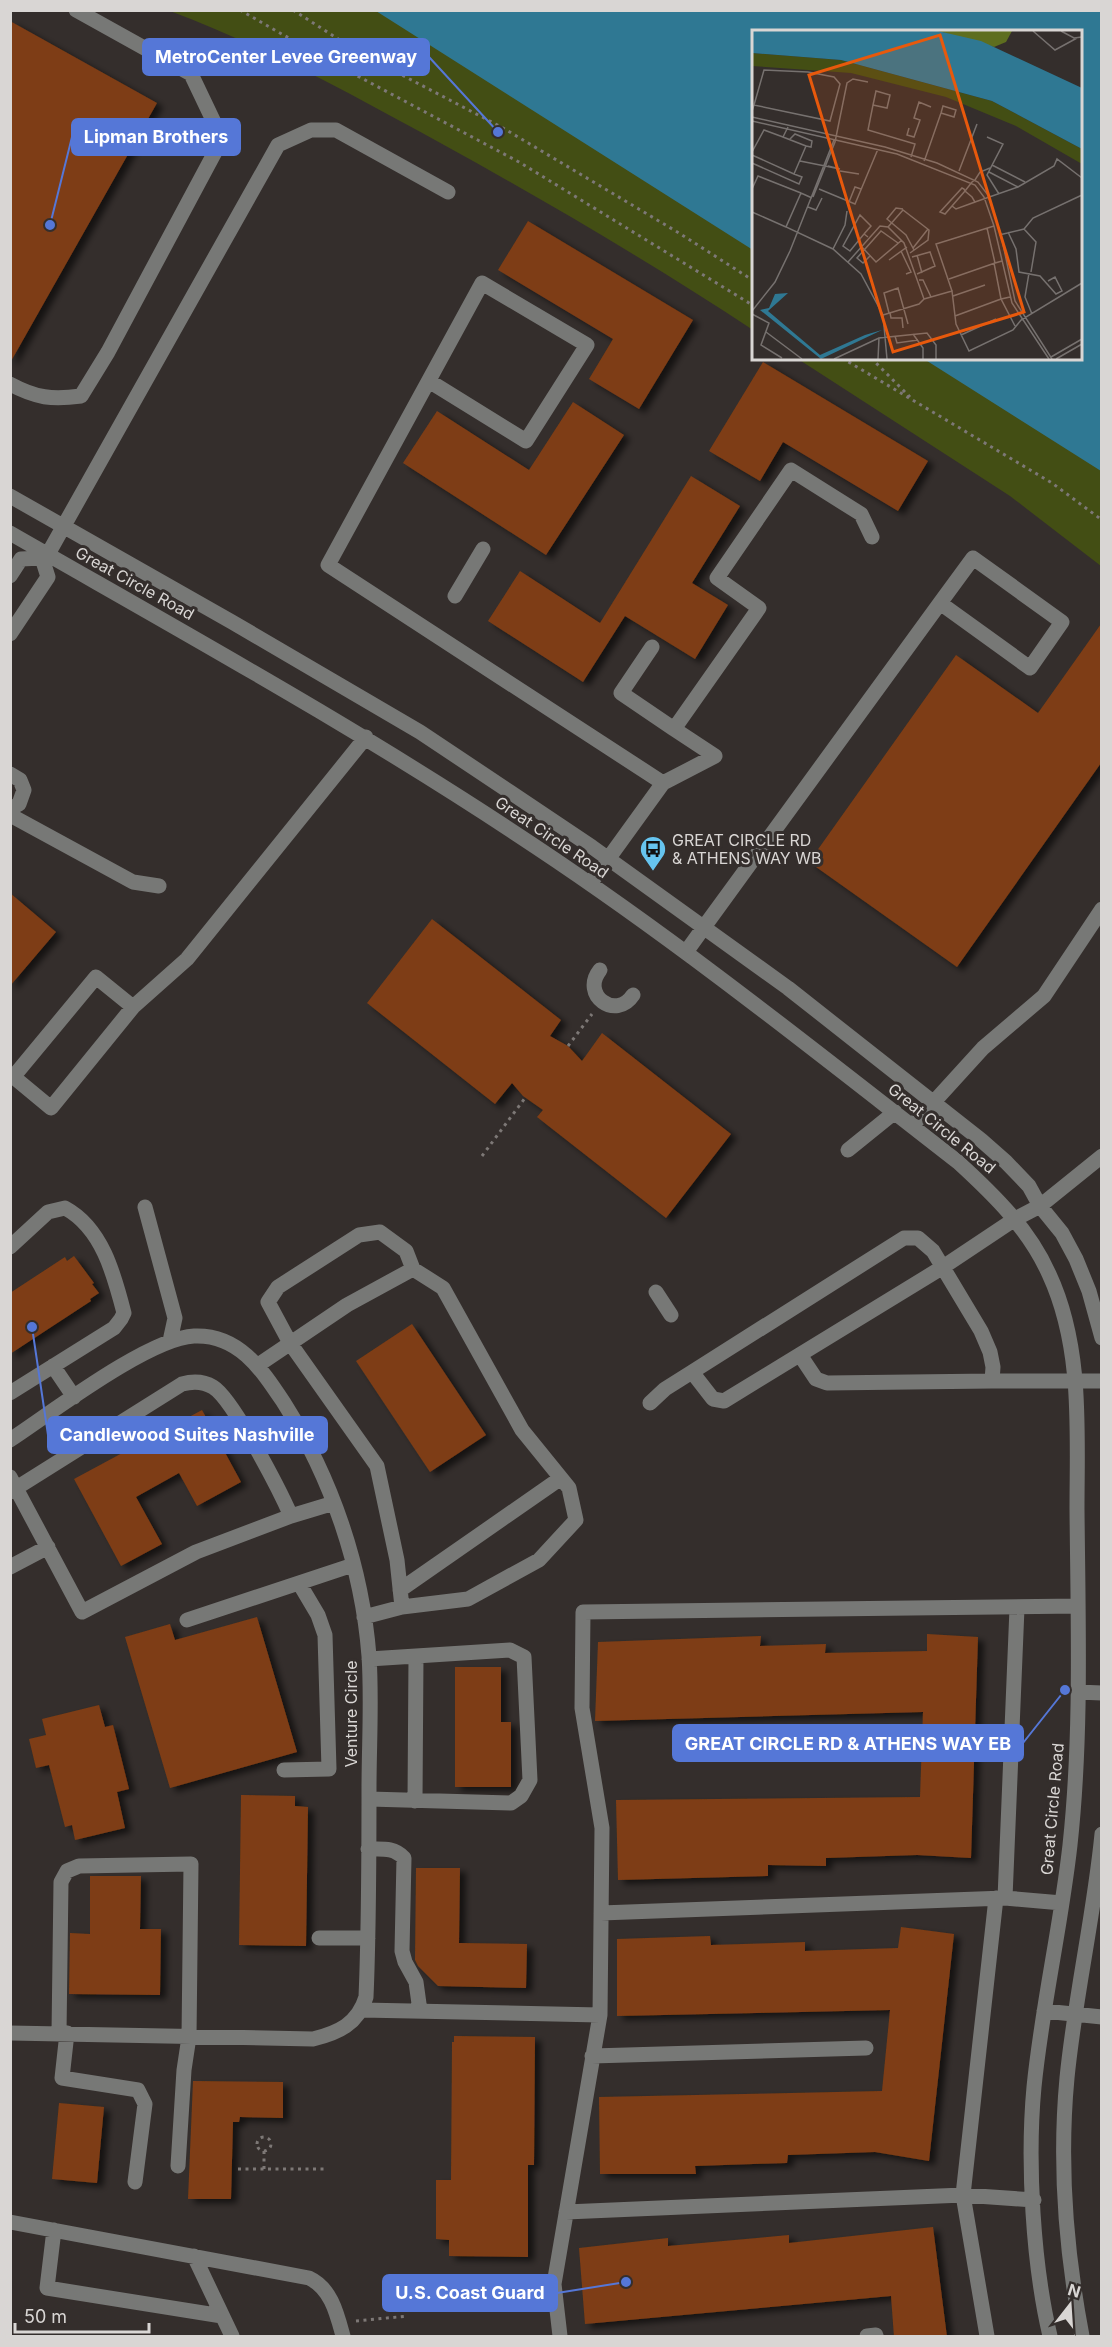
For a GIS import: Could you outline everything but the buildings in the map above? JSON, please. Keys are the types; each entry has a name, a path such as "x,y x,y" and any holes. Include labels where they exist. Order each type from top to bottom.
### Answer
{"street":[{"path":"10,384 27,393 54,400 81,396 108,352 222,139 191,74 76,10"},
{"path":"10,634 48,577 45,556 278,146 311,130 336,130 448,192"},
{"path":"429,381 526,441 586,345 482,283 328,565 663,783"},
{"path":"674,729 759,608 717,578 791,470 861,514 872,537"},
{"name":"Great Circle Road","path":"10,496 420,732 610,859 788,988 933,1102 1006,1162 1029,1186 1040,1206 1062,1233 1076,1259 1089,1291 1101,1338"},
{"name":"Great Circle Road","path":"10,533 45,556 248,668 366,738 496,820 686,951 958,1162 992,1193 1015,1219 1049,1274 1060,1303 1073,1358 1078,1605 1074,1793 1062,1903 1044,2011 1034,2090 1034,2200 1037,2250 1050,2337"},
{"path":"455,596 483,549"},
{"path":"10,576 21,559 45,556"},
{"path":"686,951 704,927 940,603 973,558 1062,622 1030,668 940,603"},
{"path":"590,884 663,783 715,756 621,693 651,647"},
{"path":"133,1007 96,977 12,1075 51,1108 133,1007 186,959 366,738"},
{"path":"10,774 23,784 24,793 19,804 10,809"},
{"path":"10,815 133,882 159,886"},
{"path":"912,1126 983,1048 1044,996 1101,909"},
{"path":"600,970 593,986 596,996 602,1002 607,1005 620,1006 628,1002 633,995"},
{"path":"848,1150 895,1113"},
{"path":"692,1372 714,1399 724,1401 943,1267 1015,1219 1040,1206 1101,1156"},
{"path":"145,1207 175,1318 170,1341"},
{"path":"10,1247 48,1212 65,1208 74,1213 102,1247 124,1312 122,1319 114,1328 10,1393"},
{"path":"364,1617 402,1607 468,1599 539,1560 576,1520 569,1488 522,1430 443,1288 413,1269 406,1251 380,1232 359,1235 278,1287 268,1302 290,1343 377,1466 397,1560 402,1607"},
{"path":"650,1403 665,1389 904,1238 918,1238 933,1251 943,1267 981,1331 990,1352 993,1367 992,1381"},
{"path":"258,1365 347,1305 413,1269"},
{"path":"656,1292 671,1315"},
{"name":"Venture Circle","path":"10,1440 114,1371 170,1341 193,1336 217,1338 237,1347 258,1365 299,1429 320,1468 334,1503 353,1565 364,1617 369,1659 368,1938 366,1997 362,2010"},
{"path":"800,1355 816,1378 827,1383 1101,1381"},
{"path":"53,1366 74,1397"},
{"path":"291,1516 282,1496 229,1404 213,1388 193,1381 182,1384 13,1486 82,1612 196,1551 291,1516 334,1503"},
{"path":"400,1590 561,1478"},
{"path":"12,1562 48,1547"},
{"path":"187,1620 353,1565"},
{"path":"284,1770 329,1769 325,1635 318,1615 299,1583"},
{"path":"560,2337 554,2284 600,2015 602,1828 582,1707 583,1612 1017,1608 1078,1605"},
{"path":"987,2337 963,2195 1000,1898 1017,1608"},
{"path":"369,1659 510,1650 524,1658 530,1780 521,1796 511,1803 369,1799"},
{"path":"415,1801 416,1656"},
{"path":"1077,1692 1101,1693"},
{"path":"1082,2337 1069,2241 1065,2175 1067,2077 1091,1922 1101,1834"},
{"path":"368,1849 386,1848 398,1851 404,1858 402,1951 416,1982 420,2011"},
{"path":"135,2182 145,2104 138,2090 62,2078 62,1882 67,1871 79,1866 191,1864 189,2037 184,2070 178,2166"},
{"path":"601,1913 1000,1898 1062,1903"},
{"path":"319,1938 368,1938"},
{"path":"10,2033 312,2039 338,2032 355,2019 362,2010 600,2015"},
{"path":"1044,2011 1101,2017"},
{"path":"592,2056 866,2048"},
{"path":"566,2212 963,2195 1034,2200"},
{"path":"10,2222 309,2278 321,2284 327,2293 341,2330"},
{"path":"54,2230 47,2288 222,2316"},
{"path":"194,2256 232,2337"}],"path":[{"path":"240,10 320,56 519,162 752,305"},
{"path":"293,10 360,53 513,134 752,279"},
{"path":"845,360 1052,483 1101,520"},
{"path":"873,360 914,401"},
{"path":"568,1046 602,1002"},
{"path":"482,1156 525,1098"},
{"path":"265,2137 271,2144 264,2151 259,2149 256,2143 259,2138 265,2137"},
{"path":"264,2151 264,2169"},
{"path":"238,2169 328,2169"},
{"path":"341,2330 408,2316"}],"green space":[{"path":"170,11 380,11 752,242 752,329 600,234 410,126 276,56"},
{"path":"800,360 940,360 1101,458 1101,566 1010,496"}],"water":[{"path":"376,11 1101,11 1101,471 926,360 1082,360 1082,30 752,30 752,249"}],"place":[{"name":"MetroCenter Levee Greenway","path":"498,132"},
{"name":"Lipman Brothers","path":"50,225"},
{"name":"GREAT CIRCLE RD & ATHENS WAY WB","path":"653,872"},
{"name":"Candlewood Suites Nashville","path":"32,1327"},
{"name":"GREAT CIRCLE RD & ATHENS WAY EB","path":"1065,1690"},
{"name":"U.S. Coast Guard","path":"626,2282"}]}
